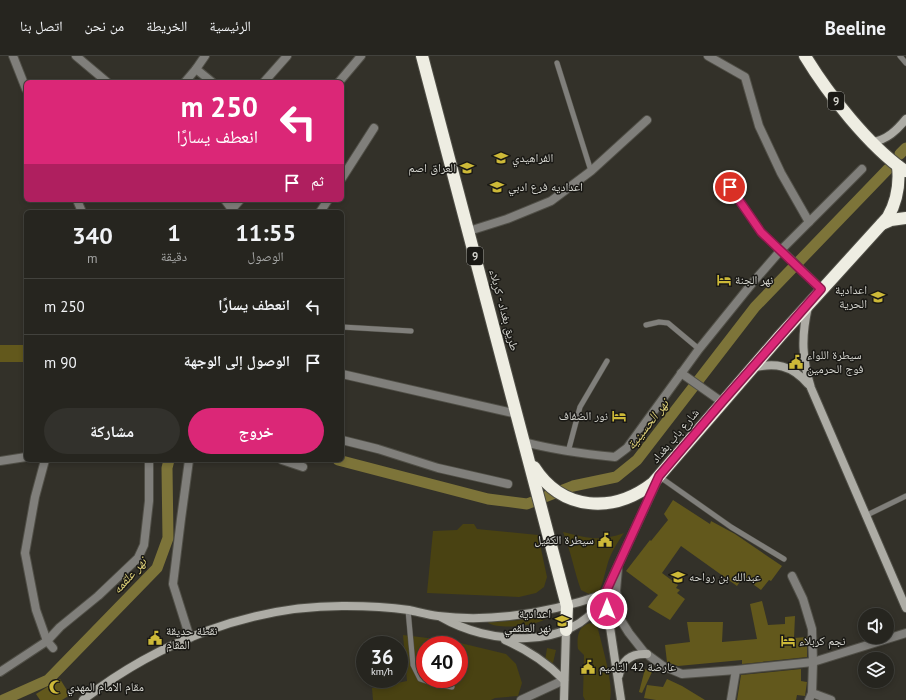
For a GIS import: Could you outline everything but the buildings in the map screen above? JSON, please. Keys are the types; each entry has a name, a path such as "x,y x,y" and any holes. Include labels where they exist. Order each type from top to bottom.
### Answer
{"highway":[{"name":"طريق بغداد - كربلاء","path":"422,56 524,442 534,469 541,504 568,606 566,630"},
{"name":"9","path":"806,56 841,107 872,142 903,169"},
{"name":"شارع باب بغداد","path":"659,476 821,289 882,224 892,209 903,169"},
{"path":"882,224 891,220 906,218"},
{"path":"534,469 551,486 566,497 588,503 601,504 614,502 638,493 653,483 659,476"}],"main road":[{"path":"872,142 885,139 896,131 906,118"},
{"path":"810,302 804,324 802,345 805,367 811,388 906,608"},
{"path":"752,368 765,365 778,365 791,370 802,377 811,388"},
{"name":"شارع باب بغداد","path":"501,638 534,638 566,630 589,616 598,606 605,594 659,476"},
{"path":"87,699 131,667 154,654 220,626 281,611 313,607 344,606 408,610 439,616 468,618 497,617 526,614 568,606 605,594 621,700"},
{"path":"439,616 462,628 501,638 515,644 542,660 564,680"},
{"path":"564,700 566,630"},
{"path":"618,682 621,666 626,660 639,654 647,654"}],"street":[{"path":"13,56 24,85"},
{"path":"76,56 105,80"},
{"path":"187,80 196,70 205,56"},
{"path":"266,80 287,56"},
{"path":"341,80 361,56"},
{"path":"708,56 745,77 759,126 781,173 809,222"},
{"path":"196,70 209,80"},
{"path":"469,231 507,219 551,201 591,171 647,120"},
{"path":"344,175 374,128"},
{"path":"524,442 568,452 615,457 627,448 698,349 781,250 862,169"},
{"path":"781,250 810,280 821,289"},
{"path":"681,373 722,402"},
{"path":"344,374 517,414"},
{"path":"344,440 378,449 438,468 508,484"},
{"path":"0,461 24,457"},
{"path":"44,462 35,497 25,553 36,610 50,644"},
{"path":"0,672 50,644 60,627 98,596 138,558 144,545 149,501 149,462"},
{"path":"189,462 180,519 173,584 190,638"},
{"path":"288,462 303,467"},
{"path":"619,564 616,582 617,600 629,633"},
{"path":"792,576 803,599 812,629 813,662 811,696 831,700"},
{"path":"605,594 636,643 647,654 663,666 682,674 813,662 906,633"},
{"path":"731,700 736,670"},
{"path":"521,700 564,680"}],"lane":[{"path":"900,56 906,63"},
{"path":"557,63 591,171"},
{"path":"723,177 761,232 781,250"},
{"path":"646,325 659,322 668,323 698,349"},
{"path":"344,327 411,331"},
{"path":"568,452 580,407 607,360"},
{"path":"659,476 731,527 784,559"},
{"path":"866,516 906,496"},
{"path":"408,610 413,665 416,671"}],"shaded area":[{"path":"463,524 474,524 477,529 538,535 547,577 544,587 536,593 519,597 427,593 433,531 457,530"},
{"path":"563,532 594,538 615,536 624,533 610,557 598,593 589,594 581,590"},
{"path":"549,613 551,615 546,619 521,626 502,626 488,623 489,621 512,621 527,619"},
{"path":"590,623 595,624 598,629 605,655 611,693 610,700 585,700 583,696 584,655 578,649 578,637 582,627"},
{"path":"403,635 416,637 416,688 468,688 468,645 506,654 516,664 522,683 518,696 495,698 491,700 373,700 372,688 408,688 408,636"},
{"path":"547,648 556,650 553,663 545,661"}],"waterway":[{"name":"نهر الحسينية","path":"900,154 906,148"},
{"name":"نهر الحسينية","path":"344,462 488,499 527,504 573,486 616,477 637,460 755,307 888,169"},
{"name":"نهر علقمه","path":"3,700 48,680 157,568 168,538 167,468 168,462"}],"place":[{"name":"الفراهيدي","path":"501,158"},
{"name":"العراق اصم","path":"467,168"},
{"name":"اعداديه فرع ادبي","path":"497,187"},
{"name":"نهر الجنة","path":"724,280"},
{"name":"اعدادية الحرية","path":"878,297"},
{"name":"سيطرة اللواء فوج الحرمين","path":"796,362"},
{"name":"نور الضفاف","path":"619,416"},
{"name":"سيطرة الكفيل","path":"605,540"},
{"name":"عبدالله بن رواحه","path":"678,577"},
{"name":"اعدادية نهر العلقمي","path":"562,621"},
{"name":"نقطة حديقة المقام","path":"155,638"},
{"name":"نجم كربلاء","path":"788,641"},
{"name":"عارضة 42 التاميم","path":"588,667"},
{"name":"مقام الامام المهدي","path":"56,687"}],"route":[{"path":"607,609 605,594 659,476 821,289 761,232 730,187"}]}
